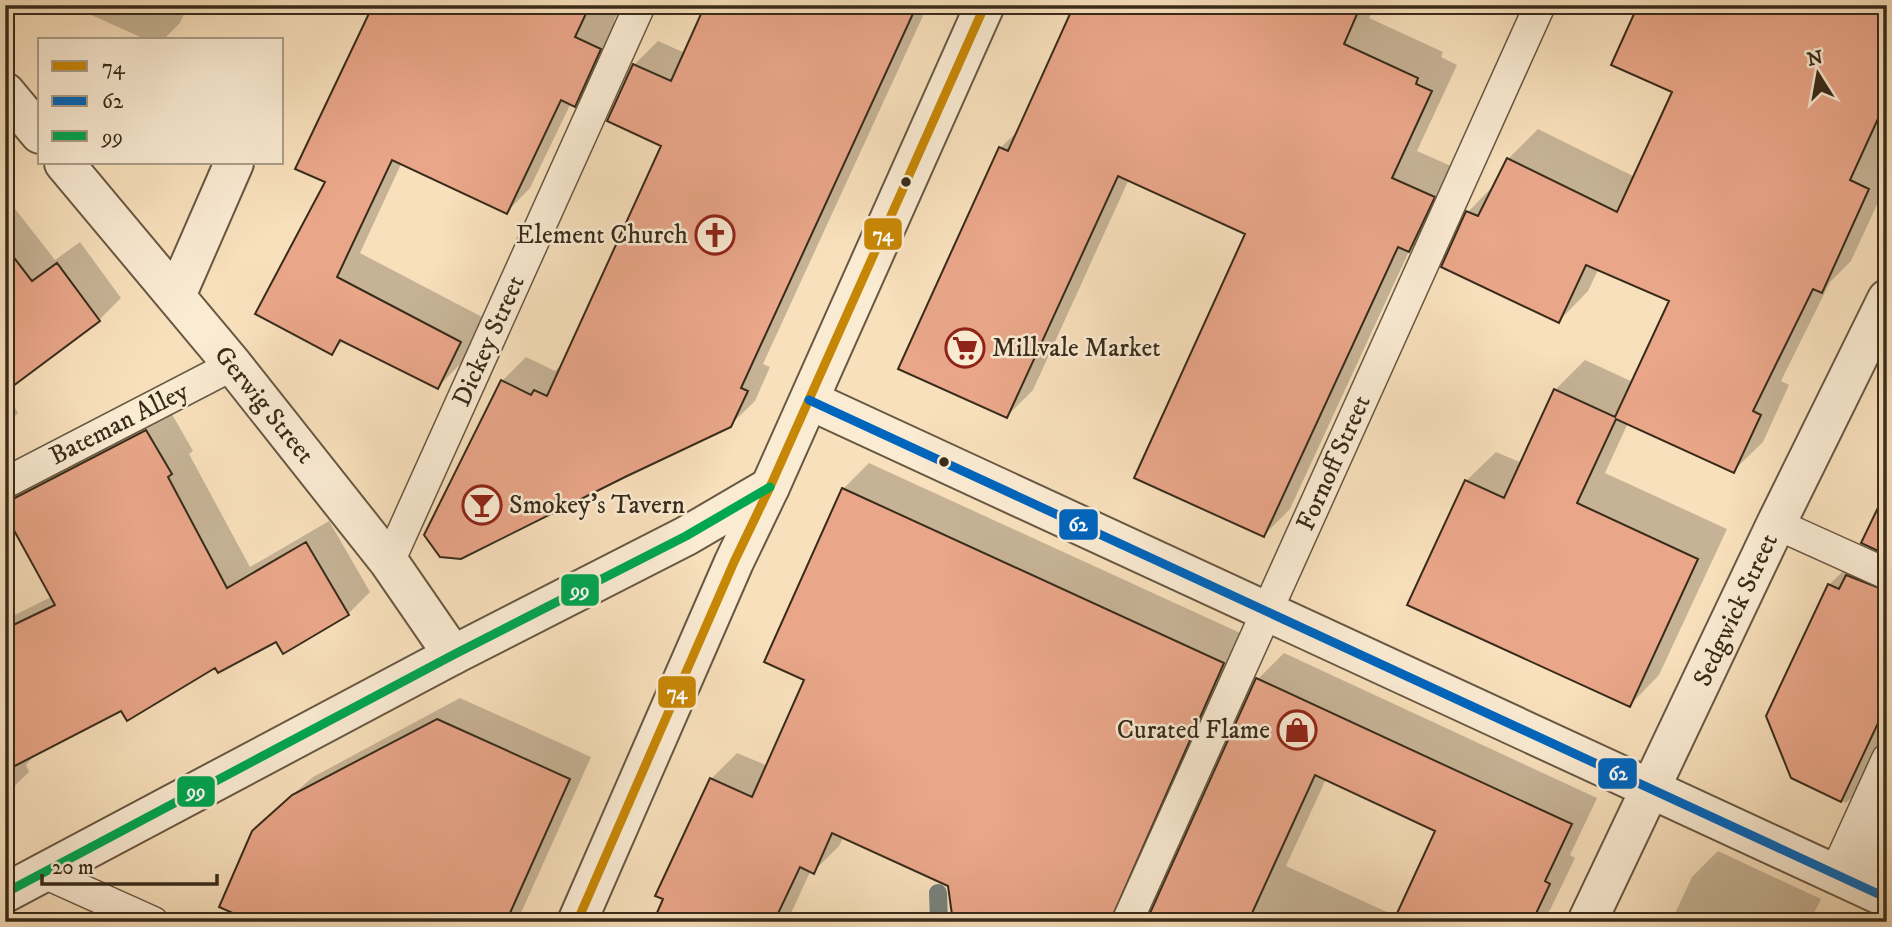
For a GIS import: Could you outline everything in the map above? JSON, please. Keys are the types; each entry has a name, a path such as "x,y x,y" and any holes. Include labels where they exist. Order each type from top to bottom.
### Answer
{"street":[{"path":"577,922 734,562 985,5"},
{"path":"6,95 38,132"},
{"name":"Gerwig Street","path":"65,164 233,365 389,562 453,655"},
{"path":"176,296 234,164"},
{"name":"Sedgwick Street","path":"1587,922 1776,524 1887,299"},
{"path":"809,400 1859,885"},
{"path":"5,893 453,655 686,536 770,487"}],"lane":[{"name":"Dickey Street","path":"389,562 640,5"},
{"name":"Fornoff Street","path":"1128,922 1541,5"},
{"name":"Bateman Alley","path":"5,483 233,365"},
{"path":"1776,524 1887,575"},
{"path":"1859,885 1887,759"},
{"path":"1859,885 1887,813"},
{"path":"44,873 153,922"}],"building":[{"path":"373,5 590,5 575,37 601,49 575,107 561,100 507,214 392,160 337,277 461,342 438,389 340,340 332,355 255,314 325,182 295,169"},
{"path":"705,5 917,5 741,388 748,391 731,427 461,559 440,557 424,535 501,380 531,395 534,390 547,396 661,146 607,121 633,64 671,81"},
{"path":"1074,5 1361,5 1344,44 1418,78 1416,84 1432,91 1392,178 1435,197 1409,252 1398,247 1264,537 1134,478 1245,234 1118,176 1007,418 898,369 999,147 1008,151"},
{"path":"1638,5 1887,5 1887,99 1850,180 1869,189 1822,293 1813,289 1753,411 1761,415 1734,473 1616,419 1577,503 1698,559 1630,707 1407,605 1465,480 1504,498 1554,389 1615,417 1669,301 1586,265 1559,323 1441,267 1466,211 1478,216 1507,158 1617,212 1672,92 1611,65"},
{"path":"5,246 32,281 57,263 100,321 5,392"},
{"path":"146,430 172,474 168,477 227,588 306,542 349,615 283,654 276,642 218,673 215,668 127,721 121,711 5,771 5,629 55,605 5,514 5,500 13,499"},
{"path":"842,488 1224,663 1110,922 953,922 948,886 832,833 814,874 800,867 774,922 653,922 663,899 655,896 710,778 752,797 804,680 764,662"},
{"path":"1887,489 1887,555 1861,543"},
{"path":"1846,575 1887,591 1887,704 1841,802 1791,778 1766,716 1828,584 1839,589"},
{"path":"1256,678 1572,824 1545,881 1550,884 1532,922 1393,922 1435,831 1315,775 1248,922 1146,922"},
{"path":"437,719 570,779 506,922 253,922 219,907 252,831 292,795"}],"waterway":[{"path":"938,893 939,922"}],"transit line":[{"name":"74","path":"577,922 734,562 985,5"},
{"name":"62","path":"809,400 1887,898"},
{"name":"99","path":"5,893 453,655 686,536 770,487"}],"place":[{"name":"Element Church","path":"715,235"},
{"name":"Millvale Market","path":"965,348"},
{"name":"Smokey's Tavern","path":"482,505"},
{"name":"Curated Flame","path":"1297,730"}]}
